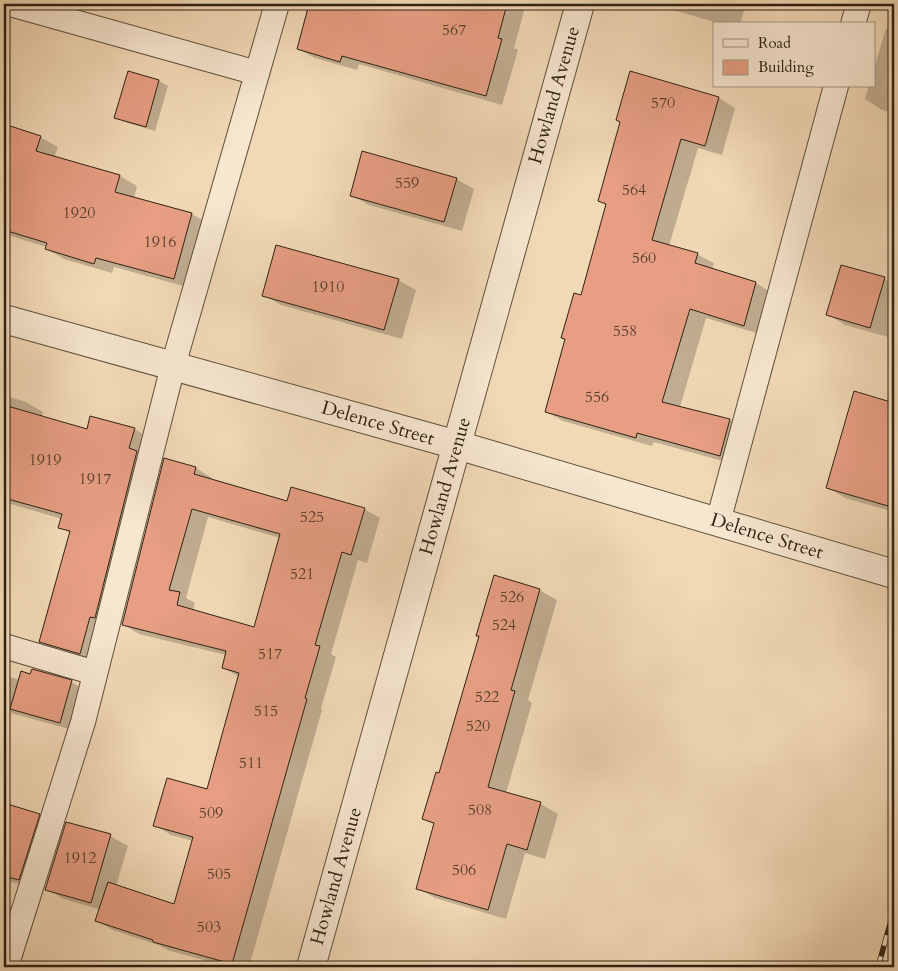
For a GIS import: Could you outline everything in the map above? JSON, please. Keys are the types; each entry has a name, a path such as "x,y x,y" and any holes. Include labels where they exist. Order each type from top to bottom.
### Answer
{"street":[{"name":"Howland Avenue","path":"311,967 580,4"},
{"name":"Delence Street","path":"4,319 457,445 894,574"}],"lane":[{"path":"10,4 258,73"},
{"path":"6,967 83,722 173,366 277,4"},
{"path":"854,22 859,4"},
{"path":"718,522 835,88"},
{"path":"4,646 95,673"}],"building":[{"path":"309,4 507,4 498,38 502,39 486,96 342,56 340,62 297,49"},
{"path":"128,71 159,80 146,127 114,118"},
{"path":"630,71 719,97 705,146 681,139 652,240 698,253 695,263 756,282 744,326 690,309 662,402 730,419 720,456 637,433 636,438 545,412 565,339 561,338 574,293 581,295 606,204 598,201 620,122 616,120"},
{"path":"4,124 41,136 36,151 120,175 115,192 192,213 174,279 96,258 94,264 45,249 47,243 4,230"},
{"path":"362,151 457,178 444,222 350,196"},
{"path":"276,245 399,279 384,330 262,296"},
{"path":"841,265 885,277 870,328 826,315"},
{"path":"854,391 894,403 894,482 888,506 826,488"},
{"path":"4,405 87,429 90,416 135,428 129,448 137,451 95,618 90,617 80,654 39,642 70,531 58,528 62,514 4,498"},
{"path":"164,458 196,467 194,474 287,501 291,487 365,508 351,555 342,552 315,645 320,646 305,698 307,699 232,964 153,942 153,940 95,921 108,882 174,904 193,837 153,826 167,778 207,789 239,673 222,668 226,651 122,625","holes":["192,509 280,534 254,627 177,605 180,592 169,590"]},
{"path":"494,575 540,589 511,690 515,691 488,787 541,802 527,850 507,844 488,910 416,889 434,823 422,819 436,772 439,773 479,636 476,636"},
{"path":"32,669 72,680 60,723 10,709 21,671 30,674"},
{"path":"4,803 40,814 19,880 4,876"},
{"path":"66,822 111,834 91,903 45,890"}],"railway":[{"path":"878,967 894,910"}]}
